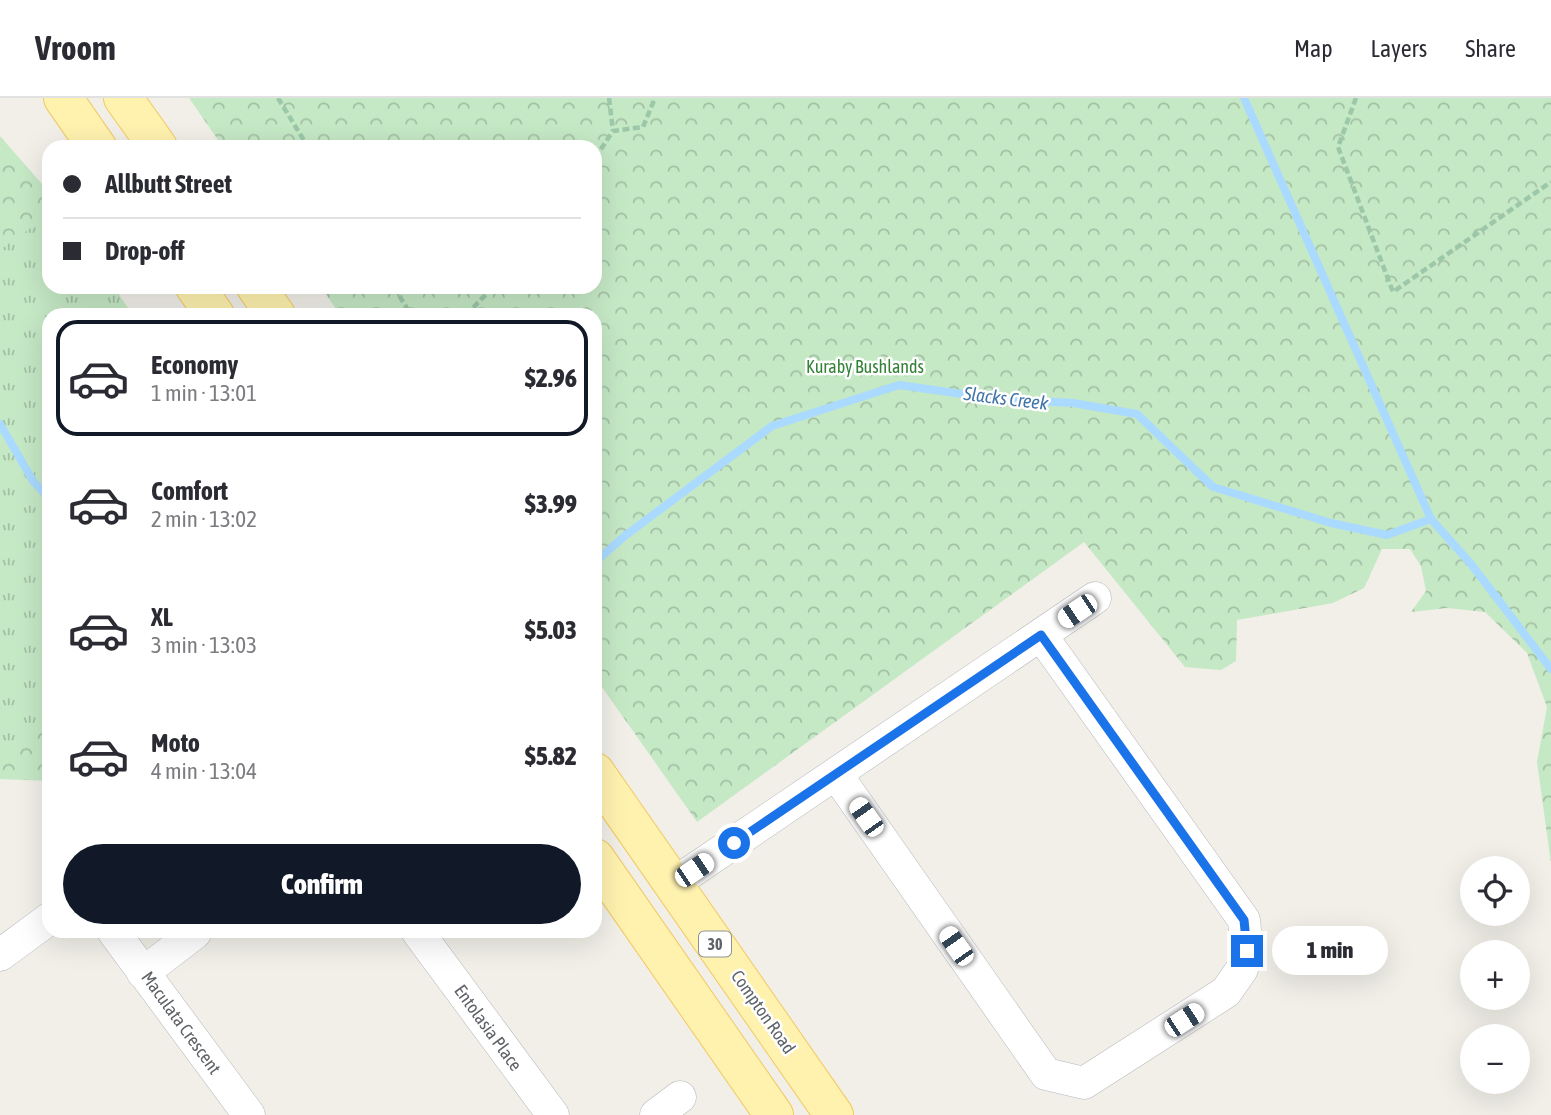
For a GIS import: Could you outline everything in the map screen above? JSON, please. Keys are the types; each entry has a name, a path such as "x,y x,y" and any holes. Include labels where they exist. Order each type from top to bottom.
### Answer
{"main road":[{"path":"62,98 92,140"},
{"path":"124,98 153,140"},
{"name":"Compton Road","path":"602,782 834,1115"},
{"path":"602,868 774,1115"}],"street":[{"path":"673,884 1095,598"},
{"path":"836,774 1046,1074 1084,1083 1226,992 1242,969 1247,951 1244,920 1041,635"},
{"path":"0,955 42,924"},
{"name":"Maculata Crescent","path":"118,938 249,1115"},
{"path":"144,973 189,938"},
{"name":"Entolasia Place","path":"429,938 552,1115"}],"path":[{"path":"278,98 304,140"},
{"path":"602,148 613,131 609,98"},
{"path":"613,131 643,127 655,98"},
{"path":"1356,98 1338,147 1393,292 1551,182"},
{"path":"473,308 486,294"}],"green space":[{"name":"Kuraby Bushlands","path":"189,98 1551,98 1551,863 1537,762 1547,707 1527,653 1485,612 1447,608 1411,612 1426,591 1421,566 1410,549 1382,549 1364,588 1333,603 1237,620 1236,661 1221,670 1185,667 1084,542 697,822 602,687 602,308 335,308 326,294 602,294 602,140 218,140"},
{"path":"0,136 42,184 42,294 118,294 128,308 42,308 42,781 0,779"},
{"path":"42,220 42,294 118,294 128,308 42,308 42,732 0,763 0,250"}],"waterway":[{"name":"Slacks Creek","path":"1244,98 1431,519"},
{"name":"Slacks Creek","path":"602,556 772,426 899,385 997,399 1073,403 1137,414 1213,487 1331,523 1387,535 1431,519 1471,564 1551,669"},
{"name":"Slacks Creek","path":"0,424 33,481 42,491"}],"route":[{"path":"734,843 1041,635 1244,920 1247,951"}]}
